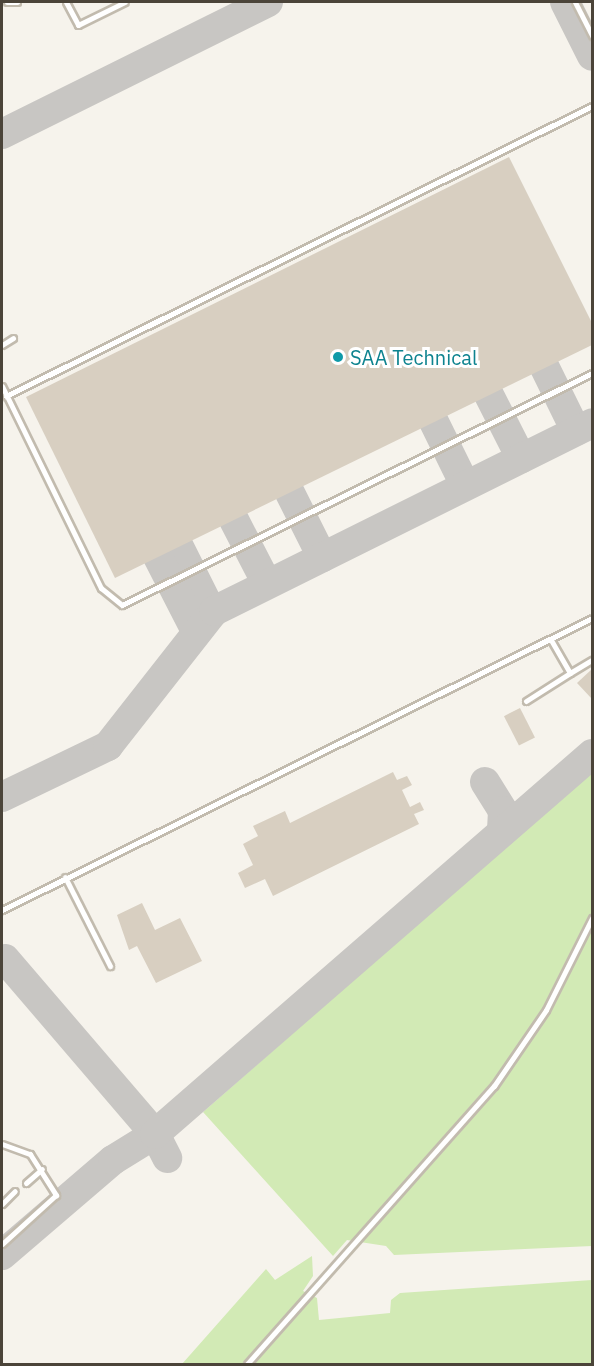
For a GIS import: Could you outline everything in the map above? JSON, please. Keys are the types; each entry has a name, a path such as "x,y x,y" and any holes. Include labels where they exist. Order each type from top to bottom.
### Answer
{"lane":[{"path":"7,2 17,2"},
{"path":"66,2 78,25 125,2"},
{"path":"575,2 592,36"},
{"path":"6,396 592,106"},
{"path":"2,345 13,338"},
{"path":"2,386 101,588 122,605 592,373"},
{"path":"2,910 592,618"},
{"path":"551,640 570,673"},
{"path":"526,701 592,660"},
{"path":"65,877 110,966"},
{"path":"247,1365 488,1094 546,1010 592,918"},
{"path":"2,1144 24,1150 42,1169 56,1195 2,1244"},
{"path":"26,1183 42,1169"},
{"path":"2,1204 15,1191"}],"green space":[{"path":"592,770 592,1246 394,1255 386,1246 347,1240 333,1256 203,1112"},
{"path":"312,1256 313,1276 303,1291 317,1298 319,1320 390,1313 391,1300 400,1293 592,1280 592,1364 182,1364 266,1269 275,1280"}],"building":[{"name":"SAA Technical","path":"509,157 592,323 592,345 115,578 26,397"},
{"path":"592,669 592,699 577,683"},
{"path":"520,708 535,737 519,746 504,716"},
{"path":"393,772 397,780 407,776 412,785 402,790 410,807 420,802 424,810 414,814 419,824 273,896 265,879 245,888 238,873 253,865 243,844 258,836 253,826 285,811 290,823"},
{"path":"142,903 155,930 180,918 202,961 156,983 137,946 129,950 117,915"}],"taxiway":[{"path":"2,134 268,2"},
{"path":"565,2 592,56"},
{"path":"545,368 576,431"},
{"path":"489,395 521,458"},
{"path":"434,422 465,485"},
{"path":"2,797 108,746 214,611 592,423"},
{"path":"290,493 322,557"},
{"path":"234,520 267,584"},
{"path":"179,547 212,613"},
{"path":"158,557 195,629"},
{"path":"2,1255 113,1160 155,1134 592,754"},
{"path":"485,782 503,811 502,832"},
{"path":"5,959 155,1134 167,1158"}],"place":[{"name":"SAA Technical","path":"338,357"}]}
